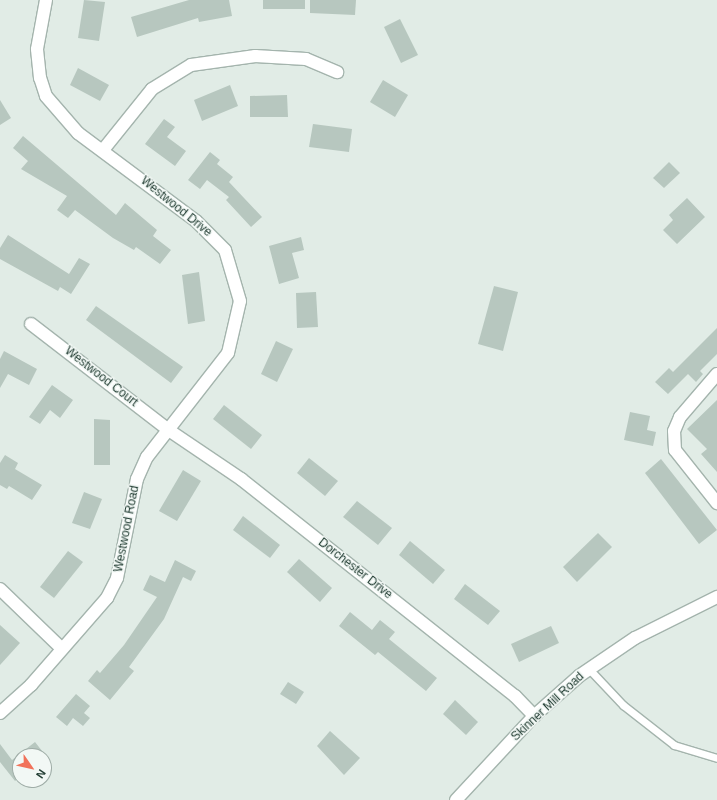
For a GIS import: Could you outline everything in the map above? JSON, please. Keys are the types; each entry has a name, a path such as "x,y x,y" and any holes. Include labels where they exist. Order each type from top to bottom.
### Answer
{"street":[{"name":"Westwood Drive","path":"46,0 37,49 40,78 46,96 78,133 103,150 196,221 225,250 235,275 240,301 228,353 170,431"},
{"path":"103,150 152,88 191,64 255,56 306,59 337,72"},
{"name":"Westwood Court","path":"31,324 170,431"},
{"path":"717,374 680,417 674,431 675,450 717,503"},
{"name":"Westwood Road","path":"0,713 31,685 61,648 107,598 117,578 137,479 147,457 170,431"},
{"name":"Dorchester Drive","path":"170,431 241,478 515,696 534,716"},
{"path":"0,589 61,648"},
{"name":"Skinner Mill Road","path":"456,800 534,716 589,669 635,638 717,597"}],"lane":[{"path":"589,669 623,705 674,745 717,758"}],"building":[{"path":"84,0 105,2 99,41 78,38"},
{"path":"189,0 229,0 232,16 199,22 198,18 137,37 131,17"},
{"path":"263,0 305,0 305,9 263,9"},
{"path":"310,0 356,0 355,15 310,13"},
{"path":"400,19 418,55 401,63 384,27"},
{"path":"78,68 109,85 100,101 70,85"},
{"path":"383,80 408,95 395,117 370,102"},
{"path":"230,85 238,106 202,121 194,100"},
{"path":"287,95 288,117 250,117 250,96"},
{"path":"0,100 11,118 0,125"},
{"path":"164,119 175,127 167,137 186,151 175,166 145,144"},
{"path":"313,124 352,129 349,152 309,147"},
{"path":"23,136 116,215 125,203 157,230 153,236 171,250 160,264 136,247 134,250 113,238 75,210 68,218 57,210 67,196 21,169 28,161 13,148"},
{"path":"210,152 220,160 217,164 233,177 229,182 262,217 251,227 226,200 229,197 207,180 200,189 188,180"},
{"path":"669,162 680,173 664,188 653,178"},
{"path":"687,198 705,217 677,244 663,230 673,220 669,215"},
{"path":"8,235 69,274 79,258 90,264 71,294 60,287 58,291 0,259 0,248"},
{"path":"301,237 304,250 292,253 299,278 279,284 269,246"},
{"path":"199,272 205,321 188,324 182,275"},
{"path":"494,286 518,292 503,351 478,344"},
{"path":"316,292 318,327 297,328 296,293"},
{"path":"96,306 183,367 171,383 86,320"},
{"path":"717,328 717,354 700,371 703,374 696,382 688,374 668,394 655,382 669,368 673,372"},
{"path":"276,341 293,349 277,382 261,374"},
{"path":"4,351 37,369 29,385 8,374 0,388 0,359"},
{"path":"52,385 73,400 60,418 50,410 40,424 29,417"},
{"path":"717,400 717,472 701,454 707,449 687,429"},
{"path":"224,405 262,435 251,449 213,419"},
{"path":"630,412 650,416 647,430 656,432 653,446 624,440"},
{"path":"94,419 110,420 110,465 94,465"},
{"path":"5,455 18,463 15,469 42,485 32,500 9,486 7,489 0,485 0,463"},
{"path":"309,458 338,481 325,496 297,473"},
{"path":"661,459 717,530 699,544 645,473"},
{"path":"183,470 201,481 177,521 159,511"},
{"path":"84,492 102,499 90,529 72,523"},
{"path":"357,501 392,528 378,545 343,517"},
{"path":"243,516 280,545 270,558 233,530"},
{"path":"598,533 612,547 577,582 563,567"},
{"path":"410,541 445,570 433,584 399,555"},
{"path":"68,551 83,562 54,598 40,587"},
{"path":"299,559 332,588 320,602 287,572"},
{"path":"175,560 196,571 191,581 183,577 164,619 129,667 134,671 110,700 88,681 97,670 100,673 124,645 157,597 143,590 150,575 165,582"},
{"path":"465,584 500,611 488,625 454,599"},
{"path":"350,612 372,630 380,620 395,632 389,639 437,678 426,691 378,652 375,655 339,626"},
{"path":"0,625 20,643 0,665"},
{"path":"551,626 559,643 519,662 511,644"},
{"path":"288,682 304,692 296,704 280,694"},
{"path":"76,694 90,706 84,713 90,718 83,726 73,718 67,726 56,717"},
{"path":"455,700 478,722 466,735 443,714"},
{"path":"330,731 360,758 344,775 317,746"},
{"path":"35,742 40,748 27,748"},
{"path":"0,744 12,760 12,777 0,762"}]}
